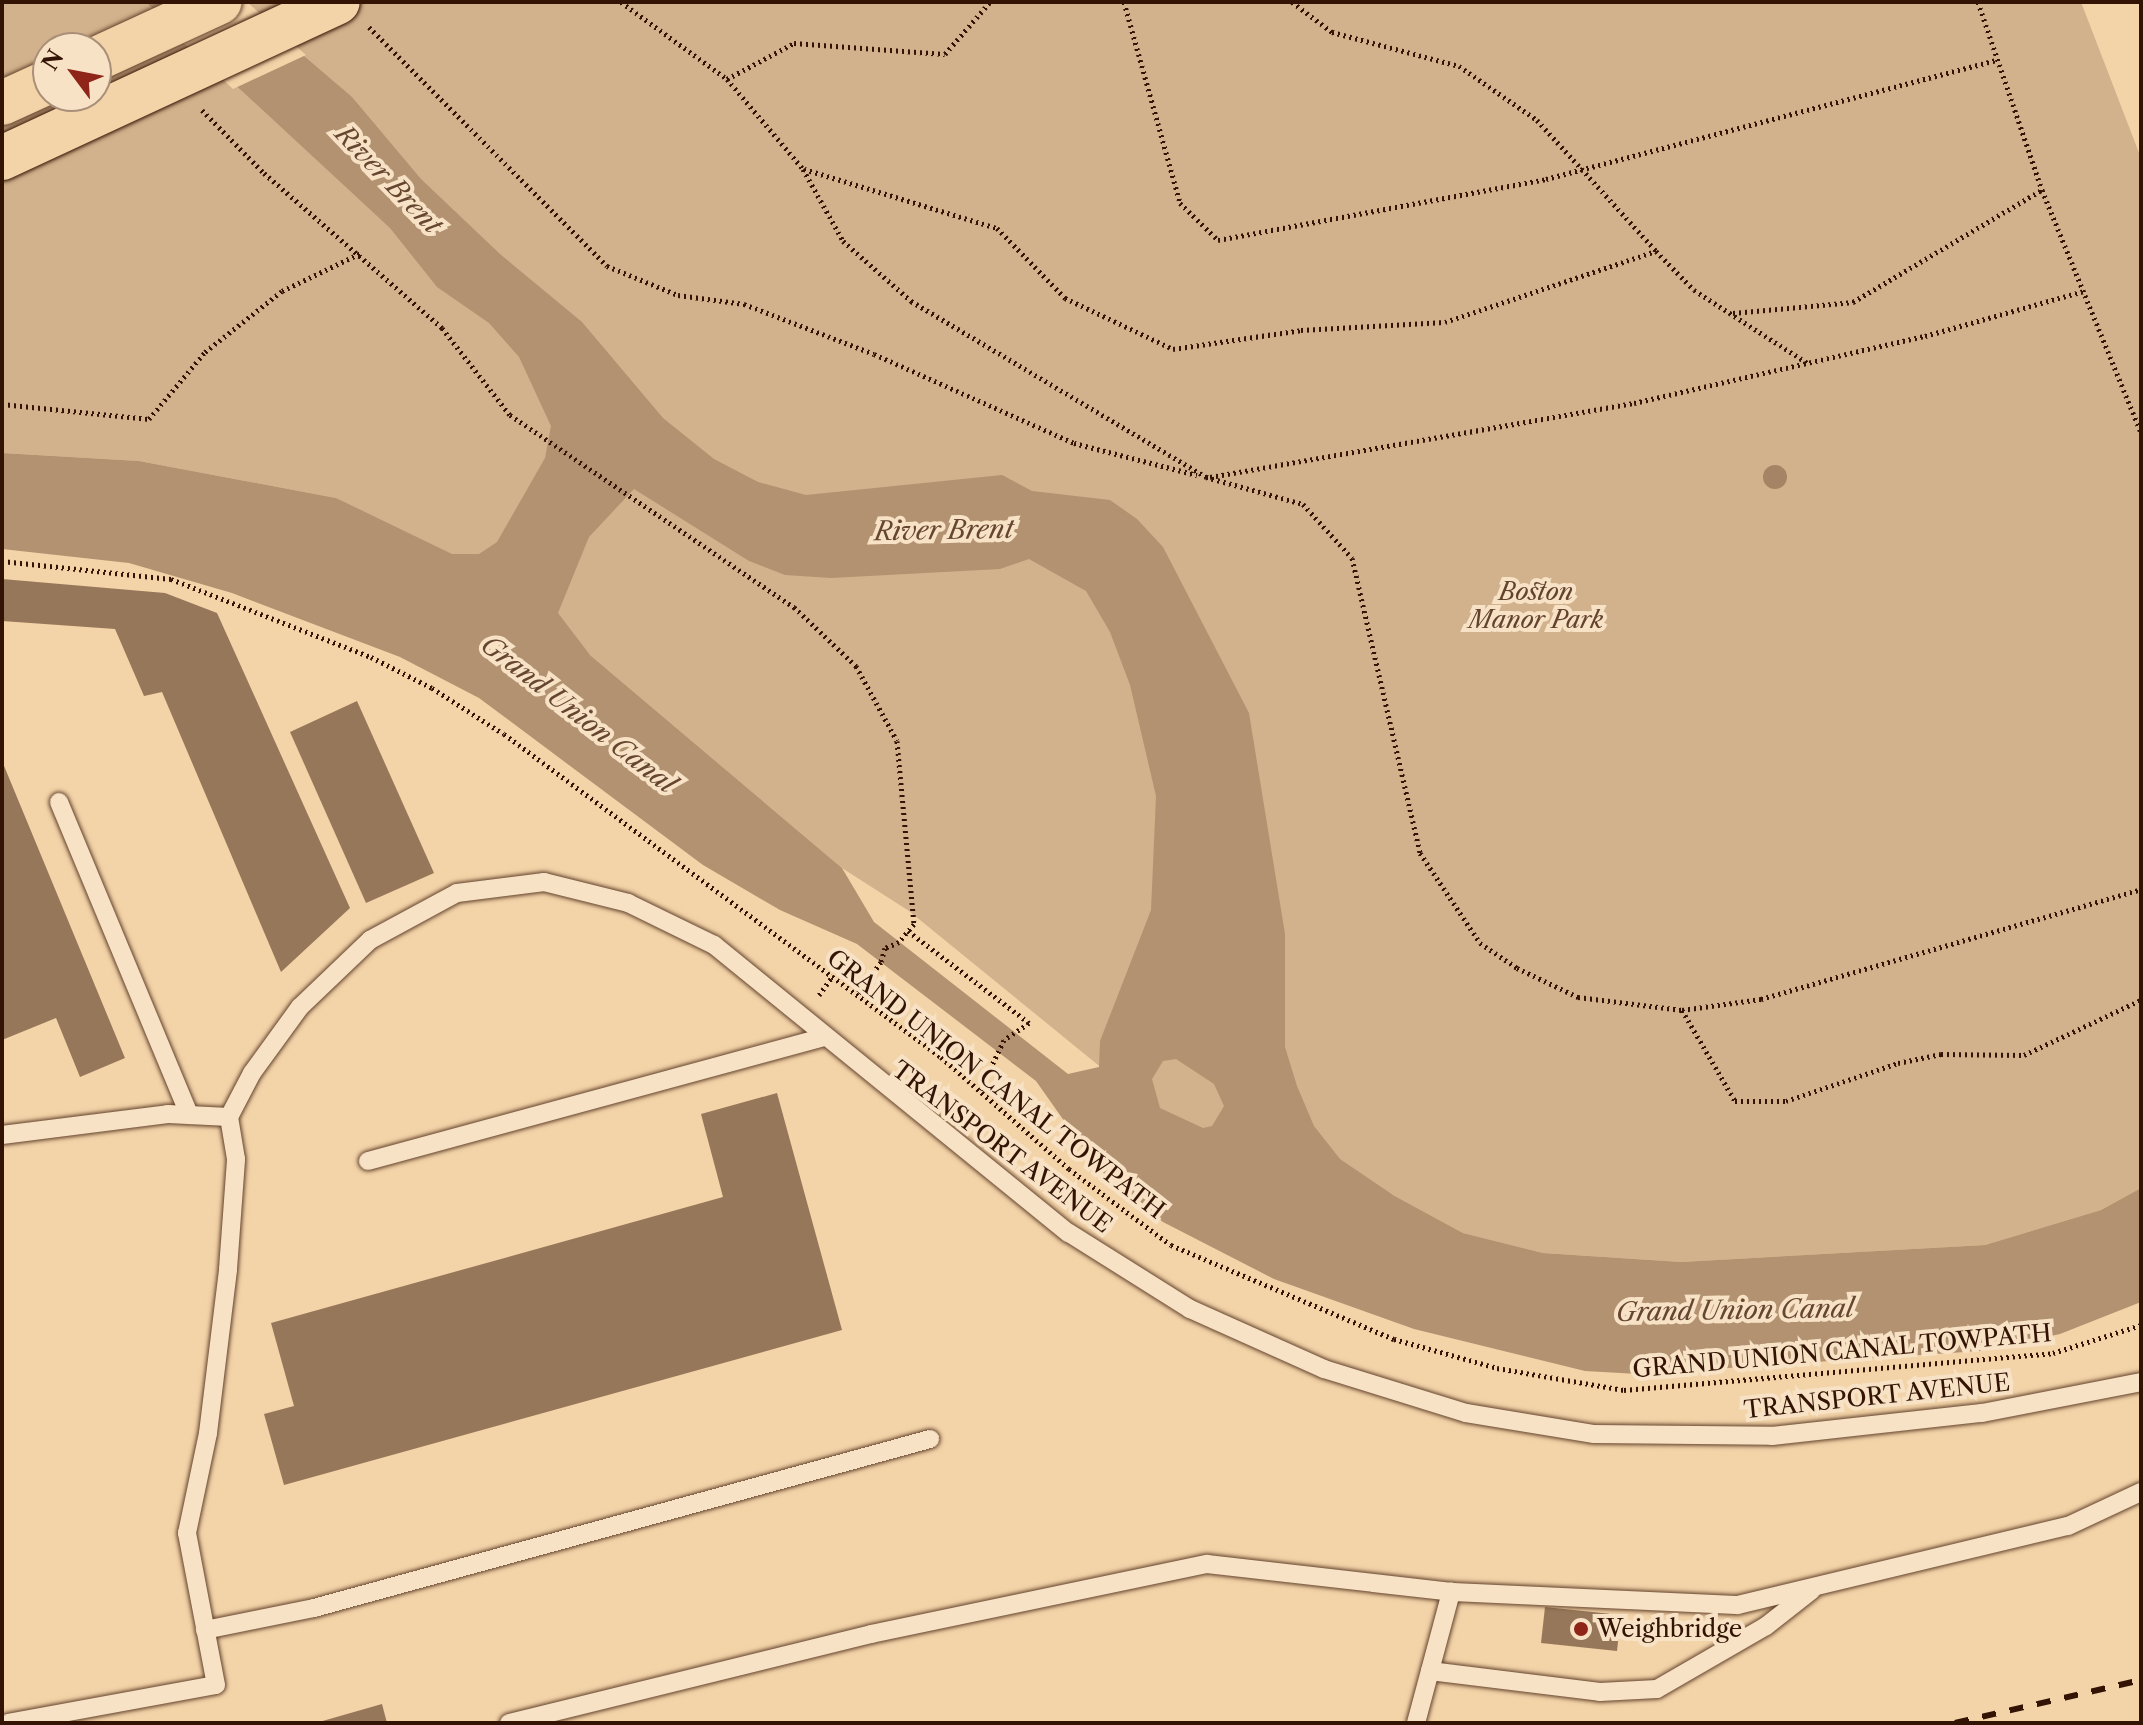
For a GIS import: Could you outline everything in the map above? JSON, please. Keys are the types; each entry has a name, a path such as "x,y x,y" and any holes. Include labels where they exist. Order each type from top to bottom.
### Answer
{"highway":[{"path":"112,52 220,2"},
{"path":"2,158 353,12"},
{"path":"2,103 32,89"}],"lane":[{"path":"59,802 189,1115"},
{"name":"TRANSPORT AVENUE","path":"229,1117 252,1073 300,1007 370,940 457,893 544,882 628,903 714,945 1069,1233 1190,1309 1324,1369 1466,1413 1594,1434 1772,1436 1982,1413 2141,1382"},
{"path":"368,1161 824,1037"},
{"path":"2,1135 62,1124 189,1115 229,1117 236,1159 228,1269 208,1433 187,1533 216,1685 8,1723"},
{"path":"205,1630 314,1608 930,1439"},
{"path":"509,1723 871,1634 1207,1564 1451,1592 1738,1605 2068,1526 2141,1492"},
{"path":"1430,1671 1600,1692 1657,1689 1766,1626 1818,1585"},
{"path":"1416,1723 1451,1592"}],"path":[{"path":"621,2 727,79 803,169 843,241 911,301 1124,433 1206,477 1634,403 1809,364 2084,291"},
{"path":"727,79 794,43 945,54 990,2"},
{"path":"1124,2 1180,203 1218,240 1341,221 1578,170 1995,60"},
{"path":"1292,2 1332,32 1459,66 1537,120 1578,170 1694,290 1809,364"},
{"path":"1978,2 1995,60 2042,190 2141,432"},
{"path":"353,12 607,266 678,295 744,304 874,354 1074,443 1303,504 1352,558 1420,853 1480,943 1578,997 1682,1010 1761,999 2141,889"},
{"path":"190,99 264,173 361,253 442,328 510,415 794,607 856,666 897,741 914,924 885,948 858,994"},
{"path":"803,169 997,228 1065,298 1173,349 1301,330 1445,322 1656,251"},
{"path":"1732,313 1853,302 2042,190"},
{"path":"2,404 149,419 205,352 282,291 361,253"},
{"name":"GRAND UNION CANAL TOWPATH","path":"2,561 171,579 371,657 432,688 504,734 858,994 980,1090 1069,1169 1171,1245 1394,1339 1497,1368 1624,1390 1774,1380 2053,1353 2141,1325"},
{"path":"908,931 1029,1023 1004,1040 980,1090"},
{"path":"1682,1010 1735,1101 1786,1101 1898,1063 1941,1054 2024,1055 2141,1000"}],"green space":[{"name":"Boston Manor Park","path":"2,2 2081,2 2141,158 2141,1188 2101,1210 1985,1245 1681,1262 1543,1253 1463,1233 1393,1195 1157,1113 909,911 842,868 590,655 336,498 139,461 2,453"}],"water":[{"path":"146,2 241,2 352,97 421,179 500,254 582,322 663,418 714,459 758,482 806,495 1002,475 1032,491 1110,500 1137,519 1163,547 1249,713 1285,934 1285,1047 1297,1086 1314,1126 1340,1159 1393,1195 1463,1233 1543,1253 1681,1262 1985,1245 2101,1210 2141,1188 2141,1302 2060,1334 1980,1351 1638,1374 1585,1371 1414,1329 1274,1279 1163,1222 1103,1176 1036,1081 857,944 780,910 703,865 479,698 400,657 232,593 129,563 2,549 2,453 139,461 336,498 452,554 479,554 497,542 545,458 551,426 519,357 489,323 437,287 390,228","holes":["634,489 749,561 785,575 831,578 1000,569 1029,559 1086,591 1110,632 1130,685 1156,796 1151,910 1100,1041 1099,1067 1068,1074 874,922 842,868 590,655 558,613 589,537","1176,1059 1214,1084 1224,1106 1212,1126 1203,1128 1160,1108 1152,1079 1163,1061"]}],"pier":[{"path":"182,2 247,2 306,55 233,89 154,15"}],"building":[{"path":"2,579 165,593 217,613 350,908 281,972 162,692 144,696 115,629 2,621"},
{"path":"357,701 434,873 366,903 290,732"},
{"path":"2,761 125,1058 80,1077 56,1018 2,1040"},
{"path":"777,1093 842,1330 284,1485 264,1414 294,1406 271,1323 723,1197 701,1114"},
{"name":"Weighbridge","path":"1545,1607 1621,1615 1617,1651 1541,1643"},
{"path":"382,1704 387,1723 319,1723 319,1722"}],"railway":[{"path":"1955,1723 2141,1680"}],"place":[{"name":"Weighbridge","path":"1581,1629"}],"water label":[{"name":"River Brent","path":"388,180"},
{"name":"River Brent","path":"944,531"},
{"name":"Grand Union Canal","path":"578,715"},
{"name":"Grand Union Canal","path":"1735,1311"}]}
